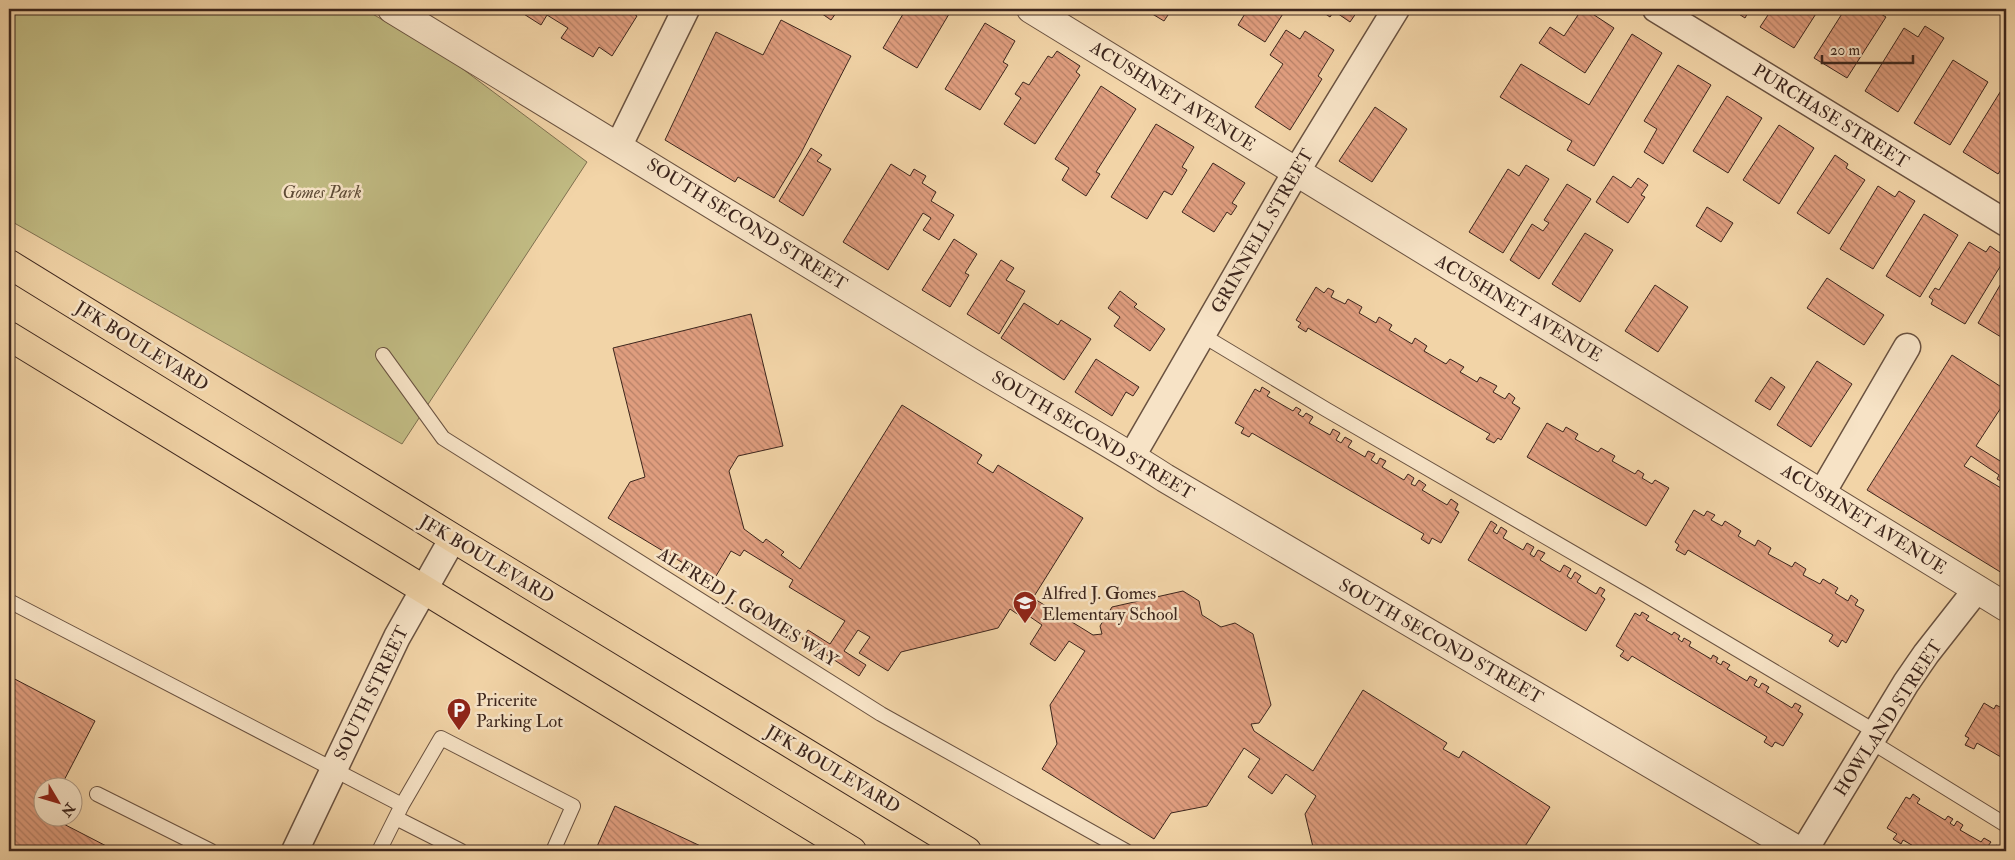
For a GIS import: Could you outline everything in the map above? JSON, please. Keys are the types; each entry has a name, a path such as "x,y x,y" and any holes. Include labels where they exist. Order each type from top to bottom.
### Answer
{"main road":[{"name":"JFK BOULEVARD","path":"9,264 453,538 967,851"},
{"path":"9,336 852,851"}],"street":[{"name":"SOUTH SECOND STREET","path":"392,9 976,365 1799,851"},
{"path":"619,146 686,9"},
{"name":"ACUSHNET AVENUE","path":"1031,9 2006,607"},
{"name":"GRINNELL STREET","path":"1132,456 1296,172 1396,9"},
{"name":"PURCHASE STREET","path":"1656,9 2006,222"},
{"path":"1822,493 1908,347"},
{"name":"SOUTH STREET","path":"295,851 397,636 453,538"},
{"name":"HOWLAND STREET","path":"1804,851 1873,736 1926,654 1978,589"}],"lane":[{"path":"1202,335 1327,410 1636,589 1873,736 2006,825"},
{"name":"ALFRED J. GOMES WAY","path":"382,355 443,438 881,714 1126,851"},
{"path":"9,602 402,805"},
{"path":"380,851 402,805 441,738 573,806 553,851"},
{"path":"97,794 211,851"},
{"path":"396,818 461,851"}],"green space":[{"name":"Gomes Park","path":"9,9 364,9 448,58 587,162 402,444 9,220"}],"building":[{"path":"516,9 626,9 637,16 612,56 599,47 593,57 561,38 568,28 547,15 541,25"},
{"path":"815,9 839,9 831,20"},
{"path":"906,9 952,9 917,68 883,48"},
{"path":"1144,9 1172,9 1164,21"},
{"path":"1248,9 1286,9 1265,42 1238,25"},
{"path":"1318,9 1359,9 1350,22 1334,11 1330,17"},
{"path":"1582,9 1585,9 1614,28 1585,73 1539,43 1550,27 1564,36"},
{"path":"1731,9 1750,9 1745,18"},
{"path":"1772,9 1819,9 1794,48 1760,27"},
{"path":"1845,9 1873,9 1886,17 1847,78 1814,58"},
{"path":"781,20 851,56 800,155 774,198 738,177 735,182 665,140 716,32 763,55"},
{"path":"985,23 1015,41 1003,62 1008,65 980,110 945,89"},
{"path":"1925,26 1944,38 1898,112 1865,91 1904,28 1918,37"},
{"path":"1286,30 1300,39 1305,31 1334,50 1318,76 1322,79 1290,130 1255,107 1283,64 1270,55"},
{"path":"1632,34 1662,53 1594,166 1567,150 1572,141 1500,97 1521,64 1589,105"},
{"path":"1057,51 1080,66 1076,72 1080,75 1035,144 1004,124 1021,98 1015,94 1023,82 1029,85 1048,56 1052,58"},
{"path":"1953,60 1988,82 1950,145 1914,123"},
{"path":"1678,65 1711,85 1663,164 1644,152 1657,129 1644,121"},
{"path":"1101,86 1136,109 1096,172 1100,174 1086,196 1062,180 1069,168 1055,159"},
{"path":"2002,89 2006,91 2006,162 1998,174 1963,152"},
{"path":"1727,96 1762,118 1728,173 1693,151"},
{"path":"1375,107 1407,129 1372,182 1339,161"},
{"path":"1156,124 1194,147 1182,167 1187,170 1172,195 1164,191 1147,219 1111,197"},
{"path":"1779,125 1814,148 1779,204 1743,180"},
{"path":"811,148 822,155 817,161 831,169 803,216 779,201"},
{"path":"1835,155 1848,164 1846,168 1865,180 1829,234 1797,213"},
{"path":"1213,163 1245,183 1232,203 1237,206 1231,215 1227,212 1214,232 1182,212"},
{"path":"891,164 910,176 914,169 926,176 922,183 936,192 931,201 954,215 939,240 923,230 931,218 923,213 888,270 843,242"},
{"path":"1526,165 1549,179 1503,253 1469,232 1508,169 1519,176"},
{"path":"1613,176 1631,188 1638,178 1648,185 1641,195 1645,197 1628,223 1596,202"},
{"path":"1567,184 1591,199 1539,279 1510,260 1532,224 1543,231 1549,223 1544,220"},
{"path":"1878,186 1895,197 1899,191 1915,201 1873,269 1840,249"},
{"path":"1707,207 1733,223 1721,242 1696,226"},
{"path":"1924,214 1958,235 1920,297 1886,276"},
{"path":"1585,233 1613,250 1580,302 1552,284"},
{"path":"954,239 977,254 965,273 969,275 950,307 922,290"},
{"path":"1969,242 1986,252 1990,246 2006,257 1965,324 1931,304 1933,300 1929,297 1935,288 1939,290"},
{"path":"1001,260 1014,268 1006,280 1025,291 999,334 967,314"},
{"path":"2006,275 2006,340 1978,323"},
{"path":"1827,278 1884,315 1864,345 1807,308"},
{"path":"1655,285 1688,307 1658,352 1625,331"},
{"path":"1316,287 1324,293 1328,288 1334,291 1331,297 1345,304 1348,299 1362,307 1359,313 1376,323 1379,317 1392,325 1389,330 1412,344 1415,338 1427,346 1424,351 1446,364 1450,359 1464,367 1460,372 1477,382 1480,377 1497,386 1493,392 1505,399 1509,393 1515,398 1512,403 1520,408 1501,440 1498,438 1494,443 1486,439 1490,434 1308,328 1306,332 1298,327 1301,323 1296,320"},
{"path":"1120,291 1137,304 1134,307 1165,329 1150,351 1114,326 1120,317 1108,308"},
{"path":"1024,303 1058,325 1061,320 1091,339 1064,380 1001,338"},
{"path":"751,314 783,446 738,456 729,471 744,529 763,543 766,539 784,552 781,555 800,569 902,405 982,455 977,463 993,473 998,465 1083,518 1033,598 1093,635 1102,634 1100,626 1112,607 1183,591 1199,601 1202,615 1221,627 1235,623 1253,634 1271,705 1259,723 1251,724 1254,731 1313,771 1363,690 1447,743 1443,749 1459,758 1463,751 1550,807 1522,851 1314,851 1305,814 1316,796 1286,774 1272,794 1248,777 1260,759 1244,748 1207,806 1171,813 1154,839 1042,769 1057,744 1050,705 1085,651 1069,641 1055,661 1030,644 1042,625 1026,614 1023,618 1010,609 998,628 901,652 888,671 859,653 870,637 858,630 844,651 866,665 859,676 802,639 808,630 830,644 845,621 789,587 793,580 744,550 740,556 731,551 713,581 608,518 630,482 645,477 613,348"},
{"path":"1952,355 2006,390 2006,400 1976,446 2005,464 2006,462 2006,484 1997,479 1999,475 1971,456 1964,466 2006,491 2006,566 2002,573 1867,490"},
{"path":"1096,359 1139,387 1133,396 1126,392 1112,416 1075,392"},
{"path":"1817,361 1852,384 1811,447 1777,425"},
{"path":"1771,377 1785,387 1770,410 1755,401"},
{"path":"1262,387 1270,392 1267,396 1293,411 1296,407 1301,410 1298,414 1303,417 1306,413 1313,417 1309,423 1330,435 1333,429 1340,433 1336,440 1341,443 1345,437 1352,441 1348,447 1365,457 1368,451 1375,454 1371,460 1377,464 1380,458 1386,461 1382,467 1404,480 1408,474 1414,478 1411,484 1415,486 1419,480 1426,485 1422,490 1447,505 1451,499 1458,504 1455,510 1459,512 1441,543 1432,538 1429,544 1421,539 1424,534 1252,433 1249,437 1241,433 1244,428 1235,423 1255,389 1260,392"},
{"path":"1547,423 1563,432 1566,427 1578,434 1575,439 1598,452 1601,448 1615,456 1612,461 1635,474 1638,470 1644,474 1642,478 1652,484 1655,480 1669,488 1646,526 1527,457"},
{"path":"1694,510 1704,516 1707,511 1715,515 1711,520 1722,526 1725,521 1741,531 1738,536 1755,546 1758,540 1771,548 1768,554 1792,567 1795,562 1806,569 1803,575 1820,584 1823,579 1838,588 1835,593 1848,601 1851,595 1858,600 1855,605 1864,610 1846,643 1842,640 1838,647 1829,641 1833,635 1688,550 1685,555 1676,550 1679,545 1675,542"},
{"path":"1491,521 1497,525 1493,531 1497,534 1501,527 1507,531 1503,538 1523,550 1527,543 1534,547 1530,554 1534,557 1538,550 1545,553 1540,560 1560,572 1564,565 1571,569 1567,576 1571,579 1575,572 1581,576 1577,582 1596,594 1600,587 1605,590 1601,596 1605,599 1586,631 1468,560"},
{"path":"1642,612 1649,616 1646,620 1672,635 1674,632 1680,636 1678,639 1682,642 1684,638 1691,642 1689,646 1711,659 1713,655 1718,658 1716,662 1721,665 1723,661 1730,665 1727,669 1747,681 1750,676 1757,680 1754,685 1759,688 1762,683 1769,687 1766,692 1792,708 1795,703 1801,706 1798,711 1803,714 1783,746 1775,742 1772,747 1764,742 1767,737 1632,656 1628,661 1620,656 1624,651 1616,646 1635,613 1640,616"},
{"path":"9,676 95,721 65,778 32,778 32,828 71,828 116,851 9,851"},
{"path":"1984,703 1994,709 1996,705 2002,708 2000,713 2006,716 2006,760 1977,743 1974,749 1965,745 1969,738 1965,736"},
{"path":"1913,794 1920,799 1917,803 1945,820 1948,816 1953,819 1950,823 1954,826 1957,821 1963,825 1960,830 1981,842 1984,838 1991,842 1988,846 1994,850 1996,845 2002,849 2001,851 1922,851 1903,840 1901,844 1893,839 1897,834 1887,828 1906,797 1910,799"},
{"path":"615,806 707,849 706,851 595,851"}],"place":[{"name":"Alfred J. Gomes Elementary School","path":"1025,624"},
{"name":"Pricerite Parking Lot","path":"459,731"}]}
